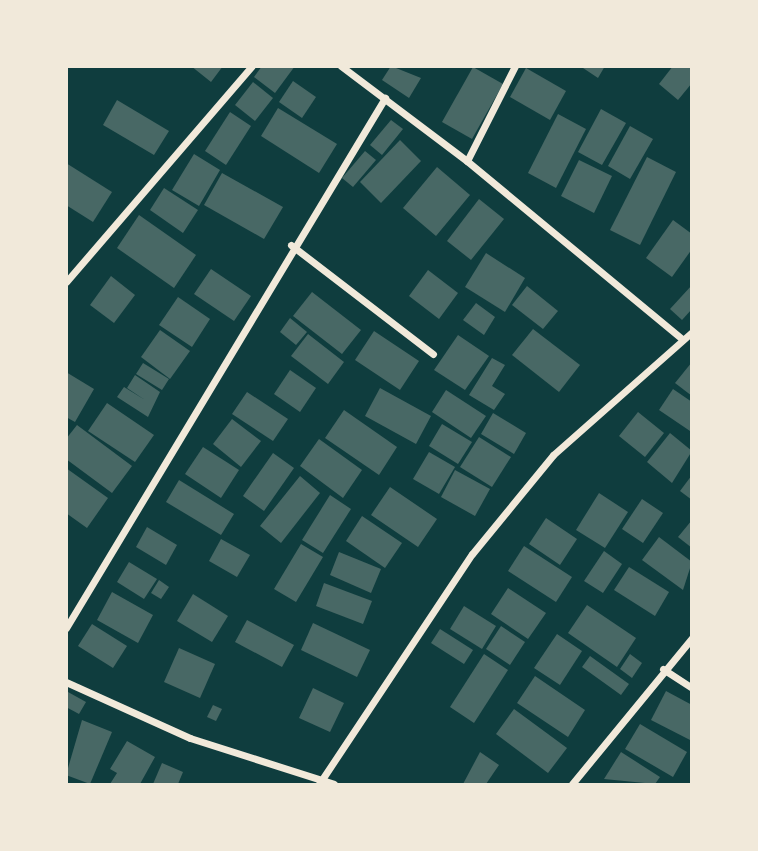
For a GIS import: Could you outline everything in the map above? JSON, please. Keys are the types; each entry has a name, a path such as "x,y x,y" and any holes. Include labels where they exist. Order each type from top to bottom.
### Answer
{"street":[{"path":"66,282 252,66"},
{"path":"341,66 467,161 682,339"},
{"path":"467,161 516,66"},
{"path":"66,628 291,245 385,97"},
{"path":"291,245 433,354"},
{"path":"321,782 472,554 545,465 691,332"},
{"path":"572,785 663,669 691,638"},
{"path":"663,669 691,688"},
{"path":"66,682 190,738 334,785"}],"building":[{"path":"191,66 223,66 211,82"},
{"path":"262,66 295,66 275,93 254,77"},
{"path":"391,66 421,78 409,98 382,80"},
{"path":"580,66 605,66 598,78"},
{"path":"673,66 692,66 692,83 678,100 659,84"},
{"path":"473,67 503,84 472,139 442,122"},
{"path":"526,68 566,91 550,120 510,97"},
{"path":"293,81 316,97 302,118 279,102"},
{"path":"253,82 273,98 255,121 235,105"},
{"path":"117,100 169,131 154,155 103,125"},
{"path":"278,108 337,144 319,173 261,136"},
{"path":"601,109 626,123 602,165 578,152"},
{"path":"230,112 251,126 226,165 205,151"},
{"path":"558,114 586,129 556,188 528,173"},
{"path":"391,120 403,129 382,155 370,145"},
{"path":"630,126 653,139 630,179 608,166"},
{"path":"400,140 421,161 381,203 360,182"},
{"path":"365,151 376,160 353,187 342,178"},
{"path":"194,154 220,170 199,206 172,190"},
{"path":"647,157 676,172 640,245 610,230"},
{"path":"579,160 612,176 594,213 561,196"},
{"path":"66,163 112,192 93,222 66,205"},
{"path":"437,167 470,195 436,236 403,208"},
{"path":"222,173 283,207 264,239 204,205"},
{"path":"164,188 198,210 183,233 150,210"},
{"path":"479,199 504,219 471,260 447,241"},
{"path":"139,215 196,255 174,288 117,248"},
{"path":"673,220 692,234 692,249 672,277 646,258"},
{"path":"486,253 525,278 505,312 465,287"},
{"path":"211,269 251,296 234,321 194,294"},
{"path":"428,270 458,293 439,319 409,296"},
{"path":"111,276 135,295 114,323 90,305"},
{"path":"692,285 692,309 682,320 670,309"},
{"path":"527,286 558,311 543,329 512,305"},
{"path":"312,292 361,330 342,354 293,316"},
{"path":"178,297 210,319 192,347 159,325"},
{"path":"476,303 495,317 484,335 463,320"},
{"path":"290,318 307,332 296,345 280,332"},
{"path":"533,329 580,365 559,392 512,355"},
{"path":"160,330 190,351 170,379 141,357"},
{"path":"374,331 419,361 400,390 355,360"},
{"path":"308,334 344,362 328,384 291,356"},
{"path":"458,335 489,356 465,390 434,370"},
{"path":"492,358 505,365 492,386 505,394 494,410 469,395"},
{"path":"692,362 692,396 675,383"},
{"path":"143,363 169,379 162,390 136,374"},
{"path":"290,370 316,388 300,412 274,394"},
{"path":"66,372 94,389 75,422 66,417"},
{"path":"135,375 160,392 148,417 117,397 124,387 145,400 127,388"},
{"path":"380,388 431,416 416,444 365,416"},
{"path":"673,389 692,402 690,431 659,410"},
{"path":"446,390 486,416 471,438 432,412"},
{"path":"247,392 288,419 273,441 232,414"},
{"path":"107,403 154,435 135,462 88,431"},
{"path":"344,410 397,447 379,475 325,438"},
{"path":"638,412 664,433 645,457 619,436"},
{"path":"493,413 526,433 514,454 481,434"},
{"path":"232,419 261,441 241,467 213,444"},
{"path":"442,424 472,442 458,464 429,446"},
{"path":"77,425 132,466 112,493 66,459 66,439"},
{"path":"670,433 692,451 672,483 647,462"},
{"path":"479,437 511,457 492,487 460,467"},
{"path":"319,439 362,470 343,498 300,466"},
{"path":"203,447 239,470 221,498 185,474"},
{"path":"429,452 455,467 439,494 413,479"},
{"path":"273,453 294,468 264,511 243,496"},
{"path":"66,468 108,498 87,528 66,513"},
{"path":"455,470 490,489 475,516 441,497"},
{"path":"692,475 692,500 680,491"},
{"path":"300,476 320,493 281,543 260,526"},
{"path":"179,480 234,514 221,535 166,502"},
{"path":"390,487 437,519 418,547 371,515"},
{"path":"599,493 628,512 605,548 576,530"},
{"path":"330,495 351,509 323,553 302,540"},
{"path":"642,499 663,513 643,543 622,529"},
{"path":"362,516 402,543 385,568 346,541"},
{"path":"546,518 577,539 560,565 529,544"},
{"path":"692,520 692,548 678,537"},
{"path":"147,527 177,545 166,565 136,547"},
{"path":"659,537 692,562 683,590 642,560"},
{"path":"221,539 250,555 237,577 209,561"},
{"path":"301,544 323,557 296,602 274,589"},
{"path":"524,546 572,577 556,602 508,571"},
{"path":"604,551 622,564 603,593 584,581"},
{"path":"339,552 381,569 371,593 330,575"},
{"path":"129,562 157,579 144,599 117,582"},
{"path":"629,567 669,592 655,616 614,590"},
{"path":"159,580 169,587 161,599 151,593"},
{"path":"324,583 372,601 363,624 316,606"},
{"path":"508,588 546,613 528,639 491,614"},
{"path":"112,592 153,615 138,643 97,620"},
{"path":"193,594 228,616 212,642 177,621"},
{"path":"587,605 636,638 617,667 568,633"},
{"path":"464,606 496,626 482,649 450,629"},
{"path":"247,620 294,645 282,667 235,642"},
{"path":"313,623 370,650 357,677 301,650"},
{"path":"92,624 127,646 113,668 78,646"},
{"path":"501,626 525,642 510,665 486,649"},
{"path":"440,629 473,650 464,664 431,643"},
{"path":"557,634 582,651 560,685 534,668"},
{"path":"179,648 215,664 200,698 164,682"},
{"path":"484,654 508,670 474,723 450,707"},
{"path":"630,654 642,663 632,678 620,669"},
{"path":"590,656 629,684 621,695 582,667"},
{"path":"535,676 585,710 568,737 517,703"},
{"path":"313,688 344,703 330,732 299,718"},
{"path":"666,691 692,705 692,741 651,720"},
{"path":"68,692 86,702 79,714 66,707"},
{"path":"213,705 222,709 216,721 207,717"},
{"path":"514,709 567,748 548,773 496,734"},
{"path":"82,720 112,732 90,784 66,775"},
{"path":"640,724 687,752 673,777 625,749"},
{"path":"127,741 155,757 140,784 110,784 117,773 110,769"},
{"path":"480,752 499,765 486,784 463,784"},
{"path":"621,752 660,777 655,784 604,779"},
{"path":"162,763 183,772 178,784 153,784"}]}
